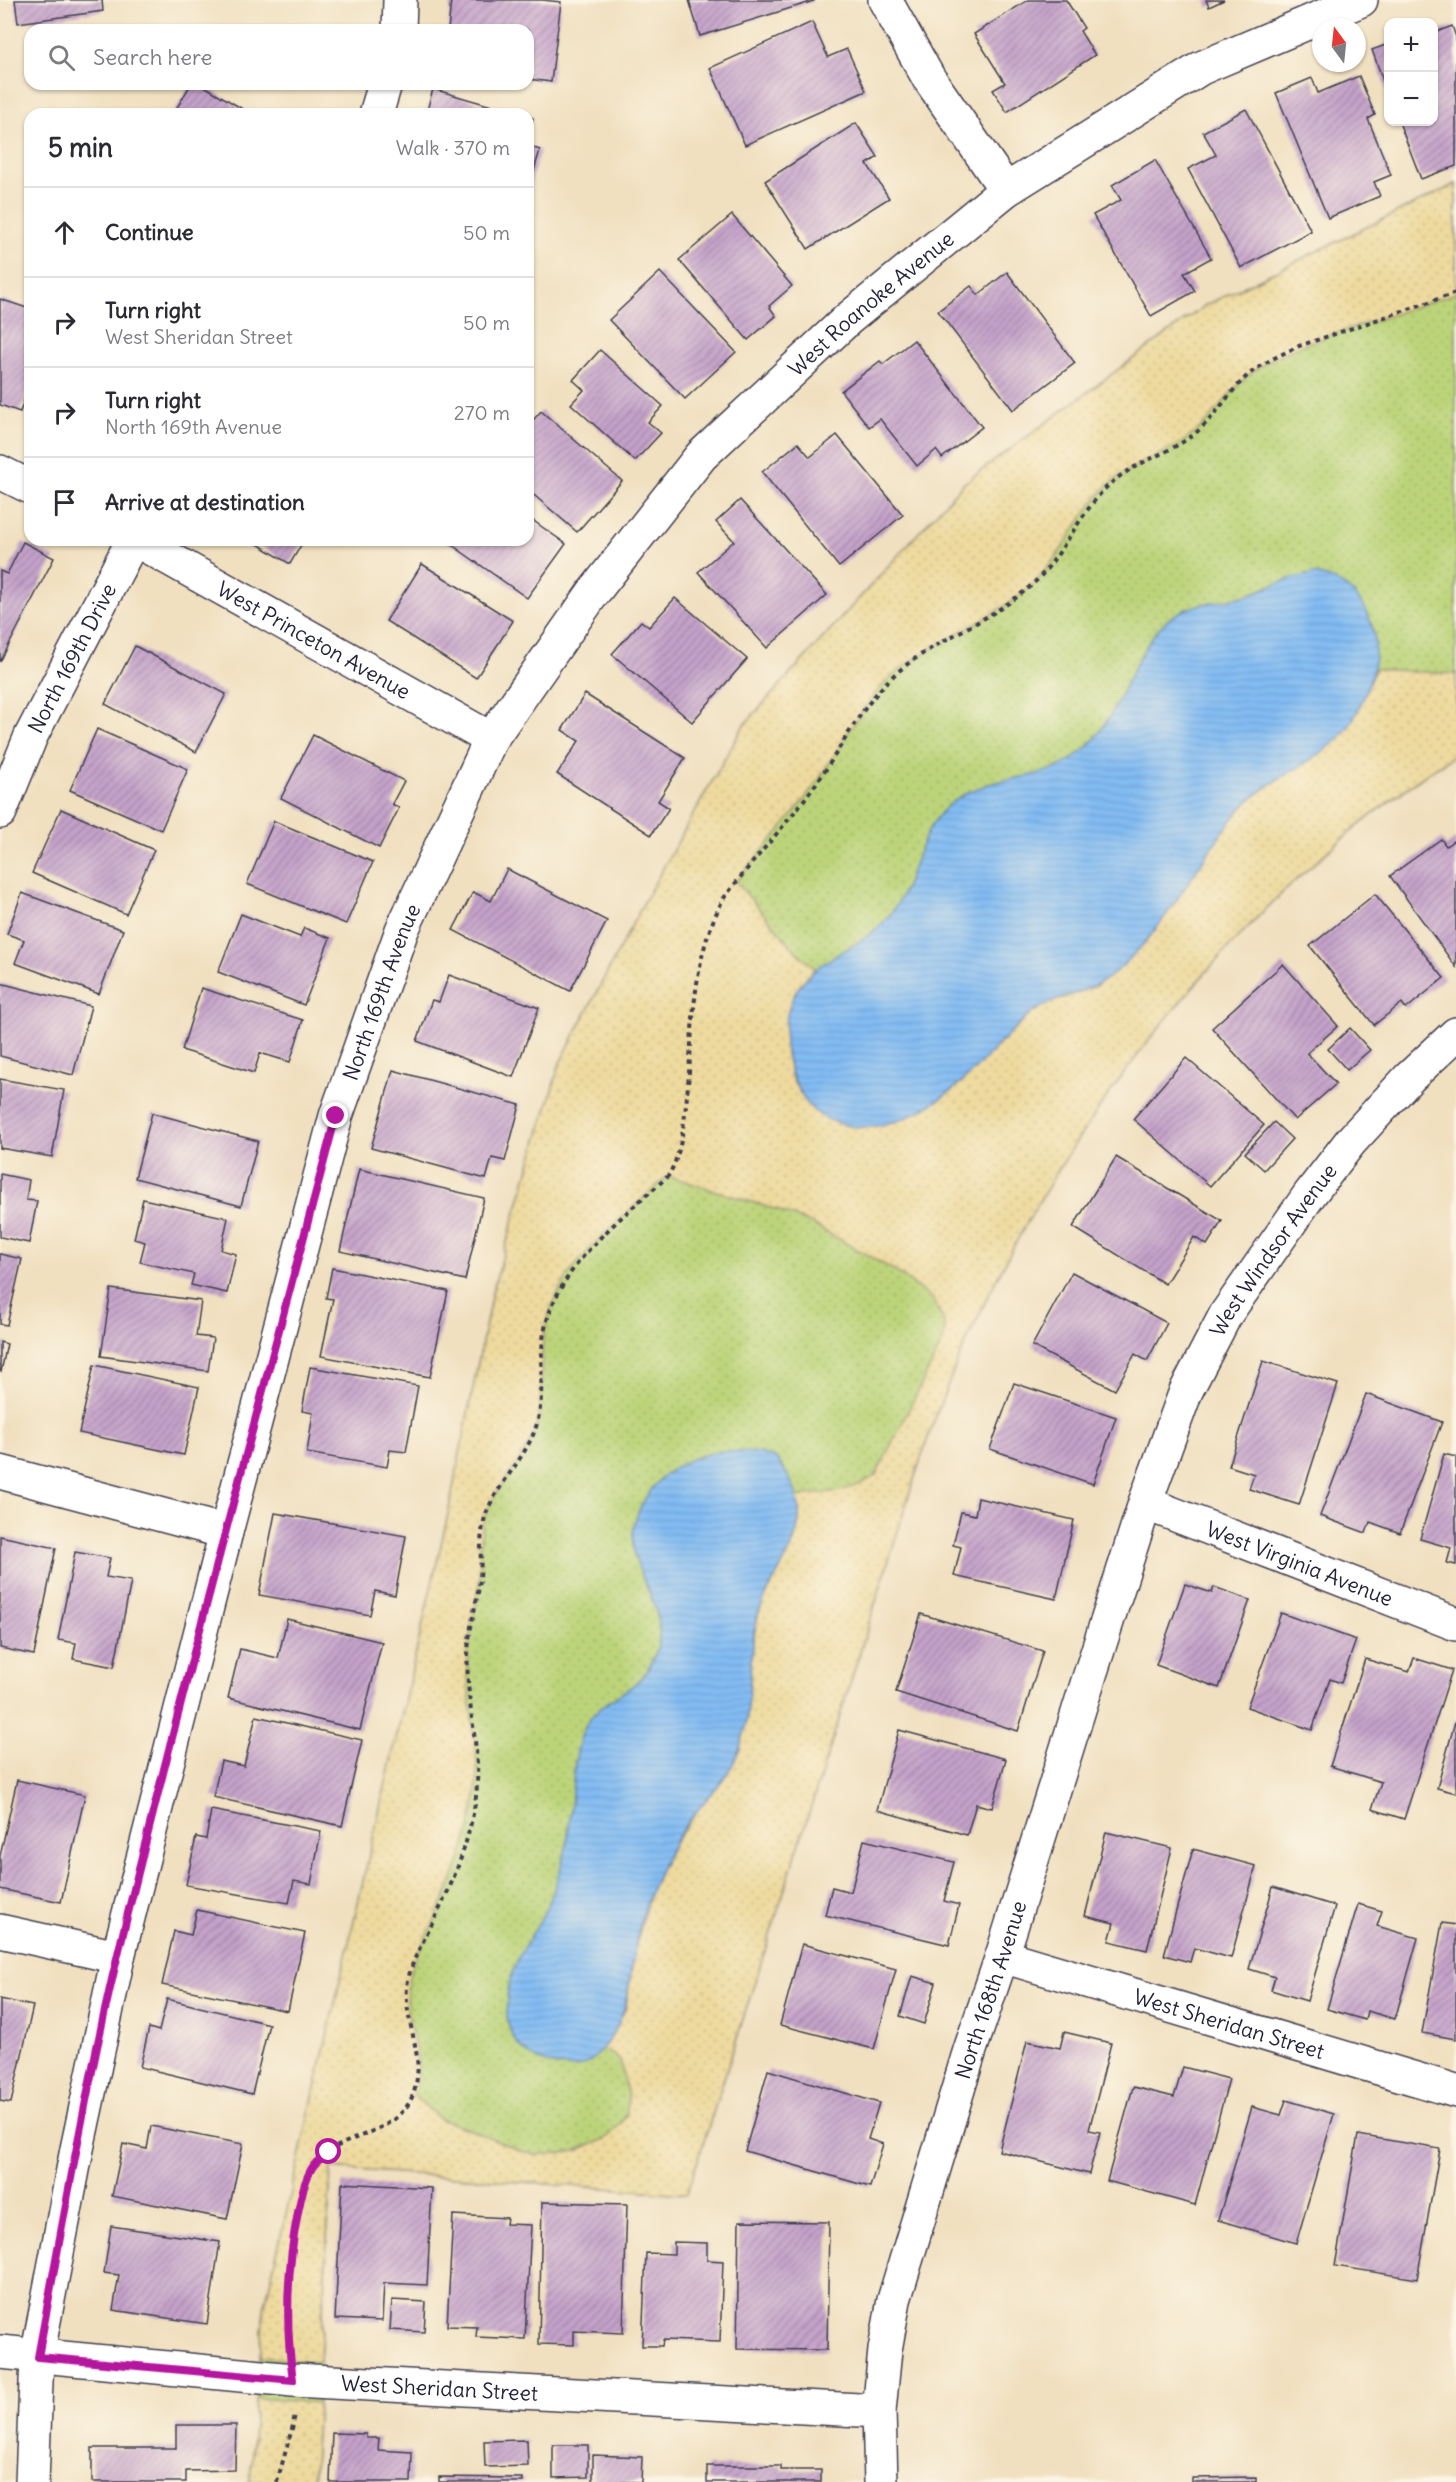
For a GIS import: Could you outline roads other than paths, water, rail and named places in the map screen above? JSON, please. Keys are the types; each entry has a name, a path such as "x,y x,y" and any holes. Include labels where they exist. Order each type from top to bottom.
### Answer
{"street":[{"path":"399,24 400,0"},
{"path":"885,0 928,77 1006,190"},
{"name":"West Roanoke Avenue","path":"491,739 593,592 702,456 848,319 1006,190 1201,68 1361,0"},
{"path":"378,108 384,90"},
{"path":"0,472 24,484"},
{"name":"North 169th Drive","path":"0,812 31,736 131,546"},
{"name":"West Princeton Avenue","path":"145,546 491,739"},
{"name":"North 169th Avenue","path":"32,2482 38,2357 77,2149 118,1957 225,1532 336,1116 402,930 491,739"},
{"name":"West Windsor Avenue","path":"1145,1503 1186,1391 1226,1314 1310,1194 1351,1141 1409,1078 1456,1034"},
{"path":"0,1472 225,1532"},
{"name":"West Virginia Avenue","path":"1145,1503 1456,1623"},
{"name":"North 168th Avenue","path":"881,2482 879,2411 885,2350 894,2300 970,2050 1002,1956 1145,1503"},
{"path":"0,1931 118,1957"},
{"name":"West Sheridan Street","path":"1002,1956 1456,2091"},
{"name":"West Sheridan Street","path":"0,2352 293,2380 879,2411"}],"water":[{"path":"1314,574 1341,584 1355,595 1366,611 1375,638 1375,655 1370,680 1357,712 1343,734 1319,755 1263,789 1239,811 1164,918 1131,957 1112,975 1091,987 1047,1004 1027,1017 966,1078 939,1099 908,1117 874,1126 857,1127 841,1124 828,1120 813,1110 795,1083 788,1061 785,1026 791,1002 809,975 875,930 887,918 905,888 931,826 942,812 955,800 972,790 1040,773 1073,759 1101,731 1149,641 1173,616 1197,605 1240,597 1293,578"},
{"path":"723,1451 760,1453 777,1459 794,1487 799,1510 793,1544 767,1593 757,1618 751,1653 746,1726 730,1769 682,1830 656,1878 638,1932 626,2001 618,2024 602,2049 588,2063 574,2067 555,2065 537,2059 525,2052 517,2043 508,2021 507,1996 516,1963 547,1907 559,1873 568,1837 574,1769 586,1725 598,1709 638,1681 645,1673 657,1647 659,1624 636,1562 633,1539 637,1514 654,1486 677,1466 703,1455"}]}
